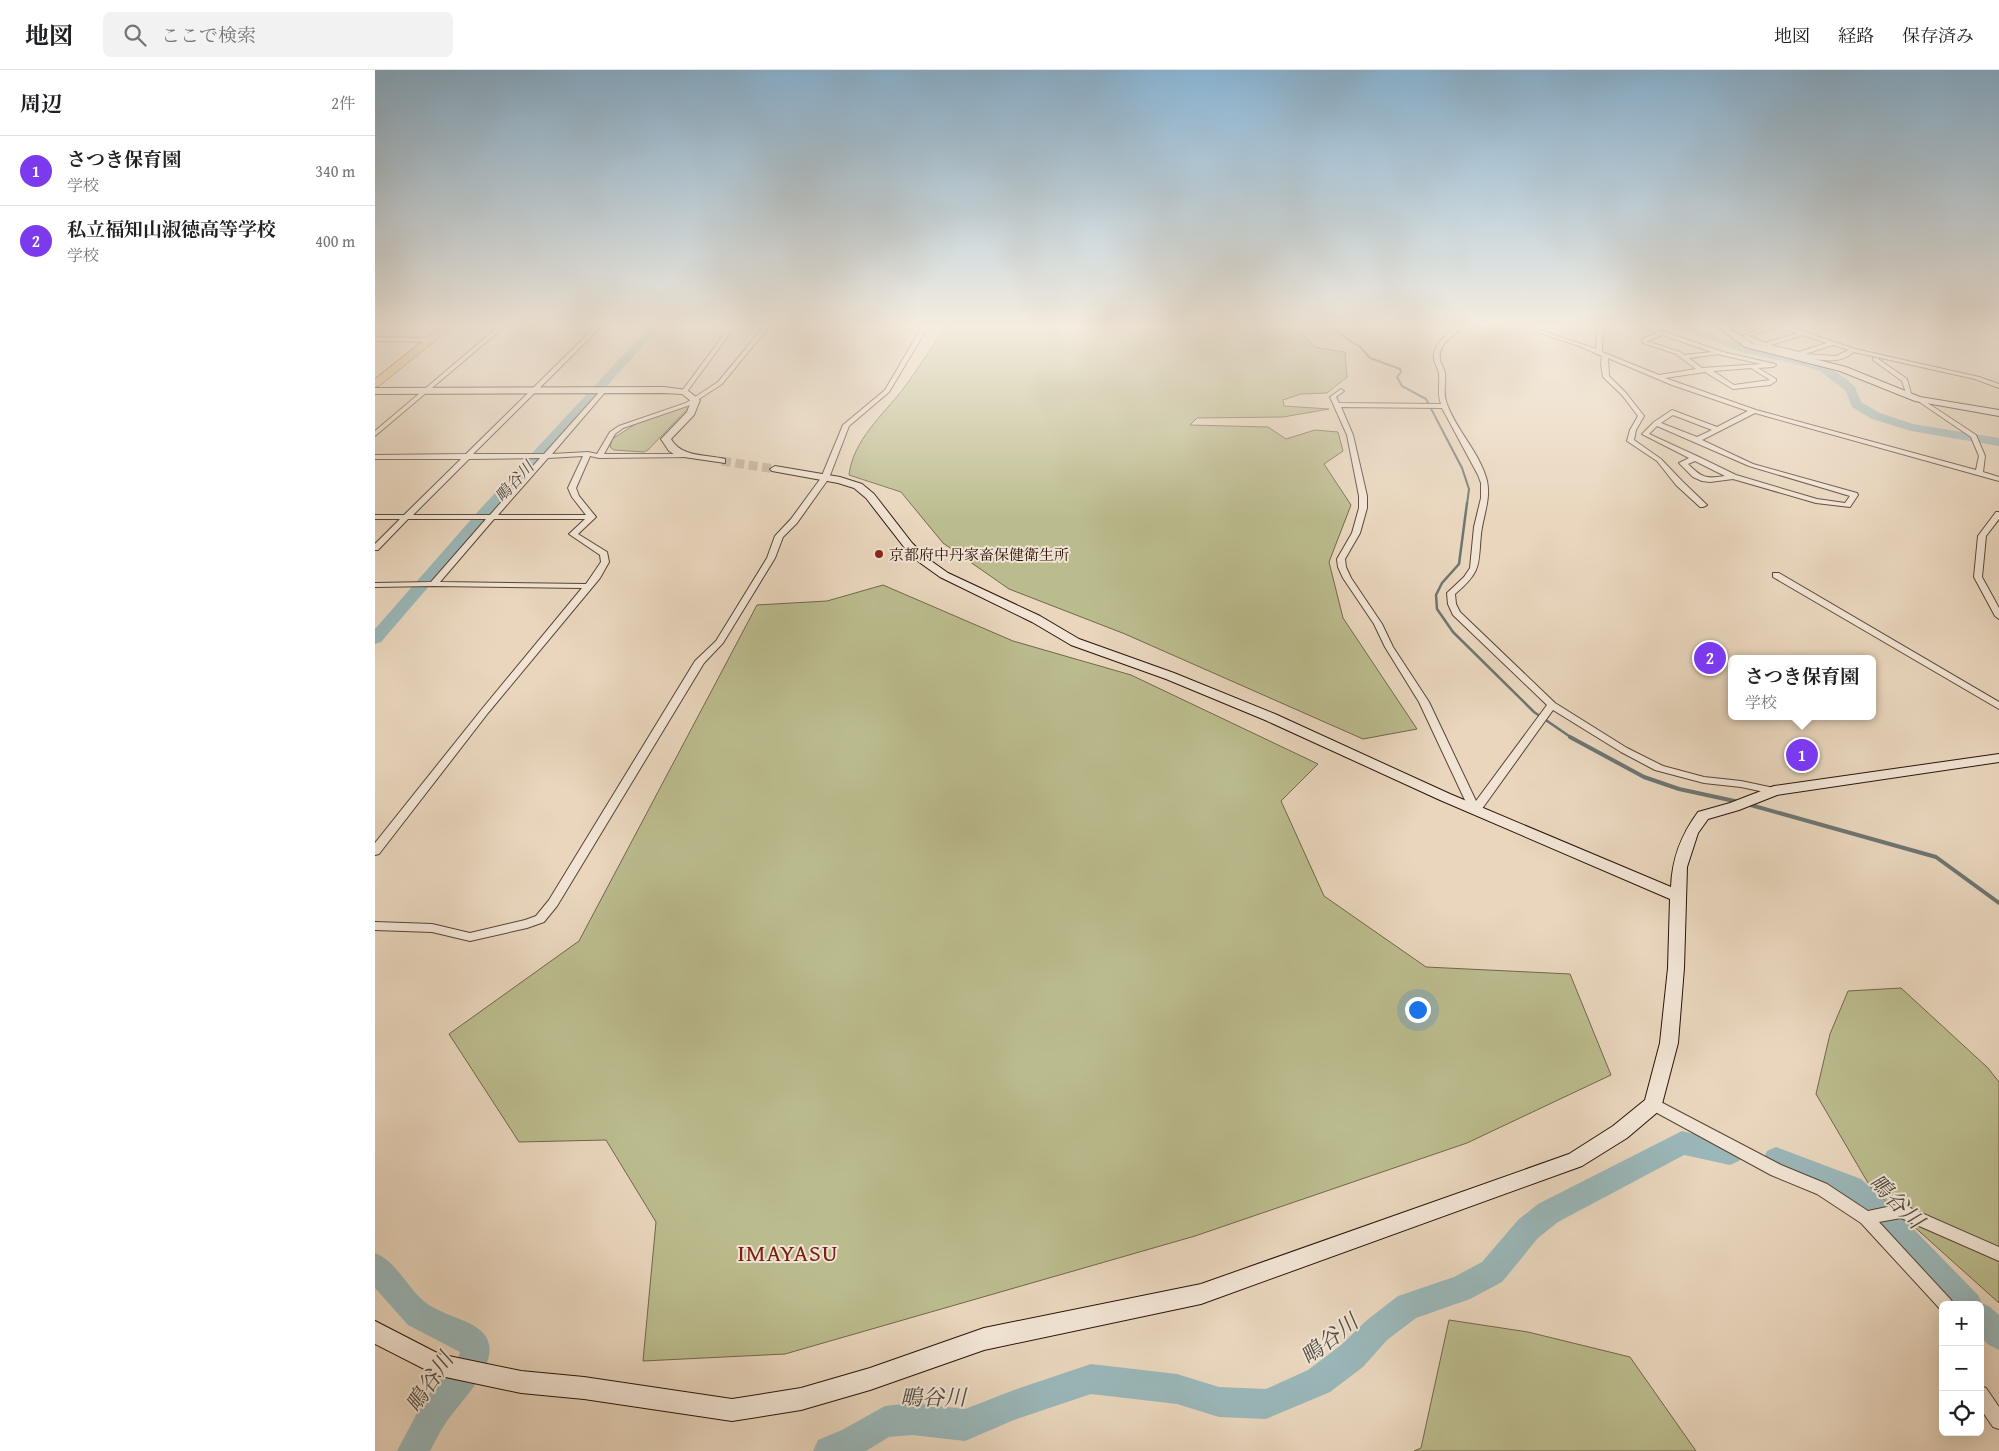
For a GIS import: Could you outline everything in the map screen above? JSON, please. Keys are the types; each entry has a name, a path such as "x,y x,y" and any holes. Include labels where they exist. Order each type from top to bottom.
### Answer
{"street":[{"path":"599,456 612,432 696,400 711,389"},
{"path":"375,926 432,928 470,937 515,928 541,919 553,903 700,661 719,643 771,558 779,536 794,521 825,478 846,425 889,389"},
{"path":"1441,389 1446,406 1482,474 1485,487 1485,504 1477,533 1477,558 1471,576 1451,593 1452,604 1456,613 1552,705 1624,750 1659,768 1704,780 1741,784 1774,791"},
{"path":"1619,389 1641,416 1633,430 1630,441 1659,460 1679,484 1703,505"},
{"path":"1690,389 1754,411 1999,480"},
{"path":"1893,389 1914,398 1974,436 1982,456 1979,474"},
{"path":"1910,389 1914,398"},
{"path":"375,434 426,390"},
{"path":"375,548 533,390"},
{"path":"433,584 604,390"},
{"path":"375,391 604,390 684,392 696,400"},
{"path":"1341,391 1333,397 1350,436 1363,496 1363,508 1356,533 1341,559 1342,567 1424,702 1475,810"},
{"path":"1914,398 1999,413"},
{"path":"696,400 691,412 666,439 672,449 680,454 722,461"},
{"path":"1336,405 1446,406"},
{"path":"1676,448 1697,440 1754,411"},
{"path":"1656,423 1751,465 1854,495 1847,505 1824,502 1733,476 1645,434 1656,423 1672,412 1716,430"},
{"path":"375,457 587,454 599,456 693,457"},
{"path":"587,454 572,488 575,497 591,518"},
{"path":"1697,458 1683,463 1697,478 1704,481 1733,476"},
{"path":"775,469 840,480 858,486 870,496 908,545 923,560 944,575 1036,620 1075,642 1170,676 1270,717 1475,810 1678,896"},
{"path":"1999,514 1982,536 1979,578 1999,616"},
{"path":"375,517 493,516 591,518"},
{"path":"375,851 485,711 588,586 605,562 604,554 573,534 591,518"},
{"path":"1776,575 1999,706"},
{"path":"375,585 588,586"},
{"path":"1475,810 1552,705"},
{"path":"375,1332 435,1364 521,1382 583,1388 731,1410 801,1399 870,1379 984,1339 1201,1294 1575,1160 1620,1132 1653,1104 1669,1042 1676,968 1679,867 1691,832 1703,815 1734,807 1774,791 1999,758"},
{"path":"1653,1104 1776,1170 1822,1190 1866,1218 1942,1301"},
{"path":"1866,1218 1901,1211 1999,1254"},
{"path":"1984,1400 1999,1421"}],"green space":[{"path":"902,389 1331,389 1327,393 1301,394 1283,400 1284,406 1329,409 1283,417 1197,418 1190,425 1268,427 1286,439 1315,430 1338,432 1343,451 1324,464 1351,505 1329,562 1343,618 1417,729 1363,739 1125,634 1009,589 943,543 901,492 849,475 856,450 870,429"},
{"path":"690,406 648,450 644,452 614,450 610,447 612,439 642,420"},
{"path":"883,585 1013,641 1131,675 1318,764 1281,801 1324,896 1426,967 1570,974 1611,1075 1467,1143 1195,1236 785,1354 643,1361 656,1222 606,1140 519,1142 449,1034 579,941 757,605 827,601"},
{"path":"1901,988 1988,1068 1999,1082 1999,1303 1871,1188 1816,1094 1830,1034 1848,991"},
{"path":"1449,1320 1528,1332 1630,1357 1696,1451 1414,1451 1421,1448"}],"waterway":[{"name":"鴫谷川","path":"375,639 487,510 598,389"},
{"path":"1408,389 1426,399 1462,468 1469,489 1467,504"},
{"path":"1850,389 1856,404 1876,416 1911,427 1999,442"},
{"path":"1467,503 1459,564 1442,583 1436,595 1437,609 1453,632 1534,712 1572,738"},
{"path":"1570,737 1644,777 1679,789 1739,802"},
{"path":"1747,804 1936,857 1999,903"},
{"name":"鴫谷川","path":"829,1451 853,1441 885,1422 912,1419 965,1425 1014,1405 1091,1379 1177,1389 1219,1402 1266,1404 1319,1381 1352,1356 1377,1330 1408,1306 1460,1289 1492,1272 1528,1229 1548,1213 1682,1143 1730,1153"},
{"name":"鴫谷川","path":"1776,1159 1852,1188 1885,1219 1964,1301"},
{"name":"鴫谷川","path":"375,1267 418,1315 470,1341 475,1348 473,1362 434,1413 413,1451"},
{"name":"鴫谷川","path":"1984,1321 1999,1335"}],"tunnel":[{"path":"722,461 775,469"}],"place":[{"name":"京都府中丹家畜保健衛生所","path":"879,554"},
{"name":"私立福知山淑徳高等学校","path":"1710,658"},
{"name":"さつき保育園","path":"1802,755"}],"district":[{"name":"IMAYASU","path":"788,1252"}]}
